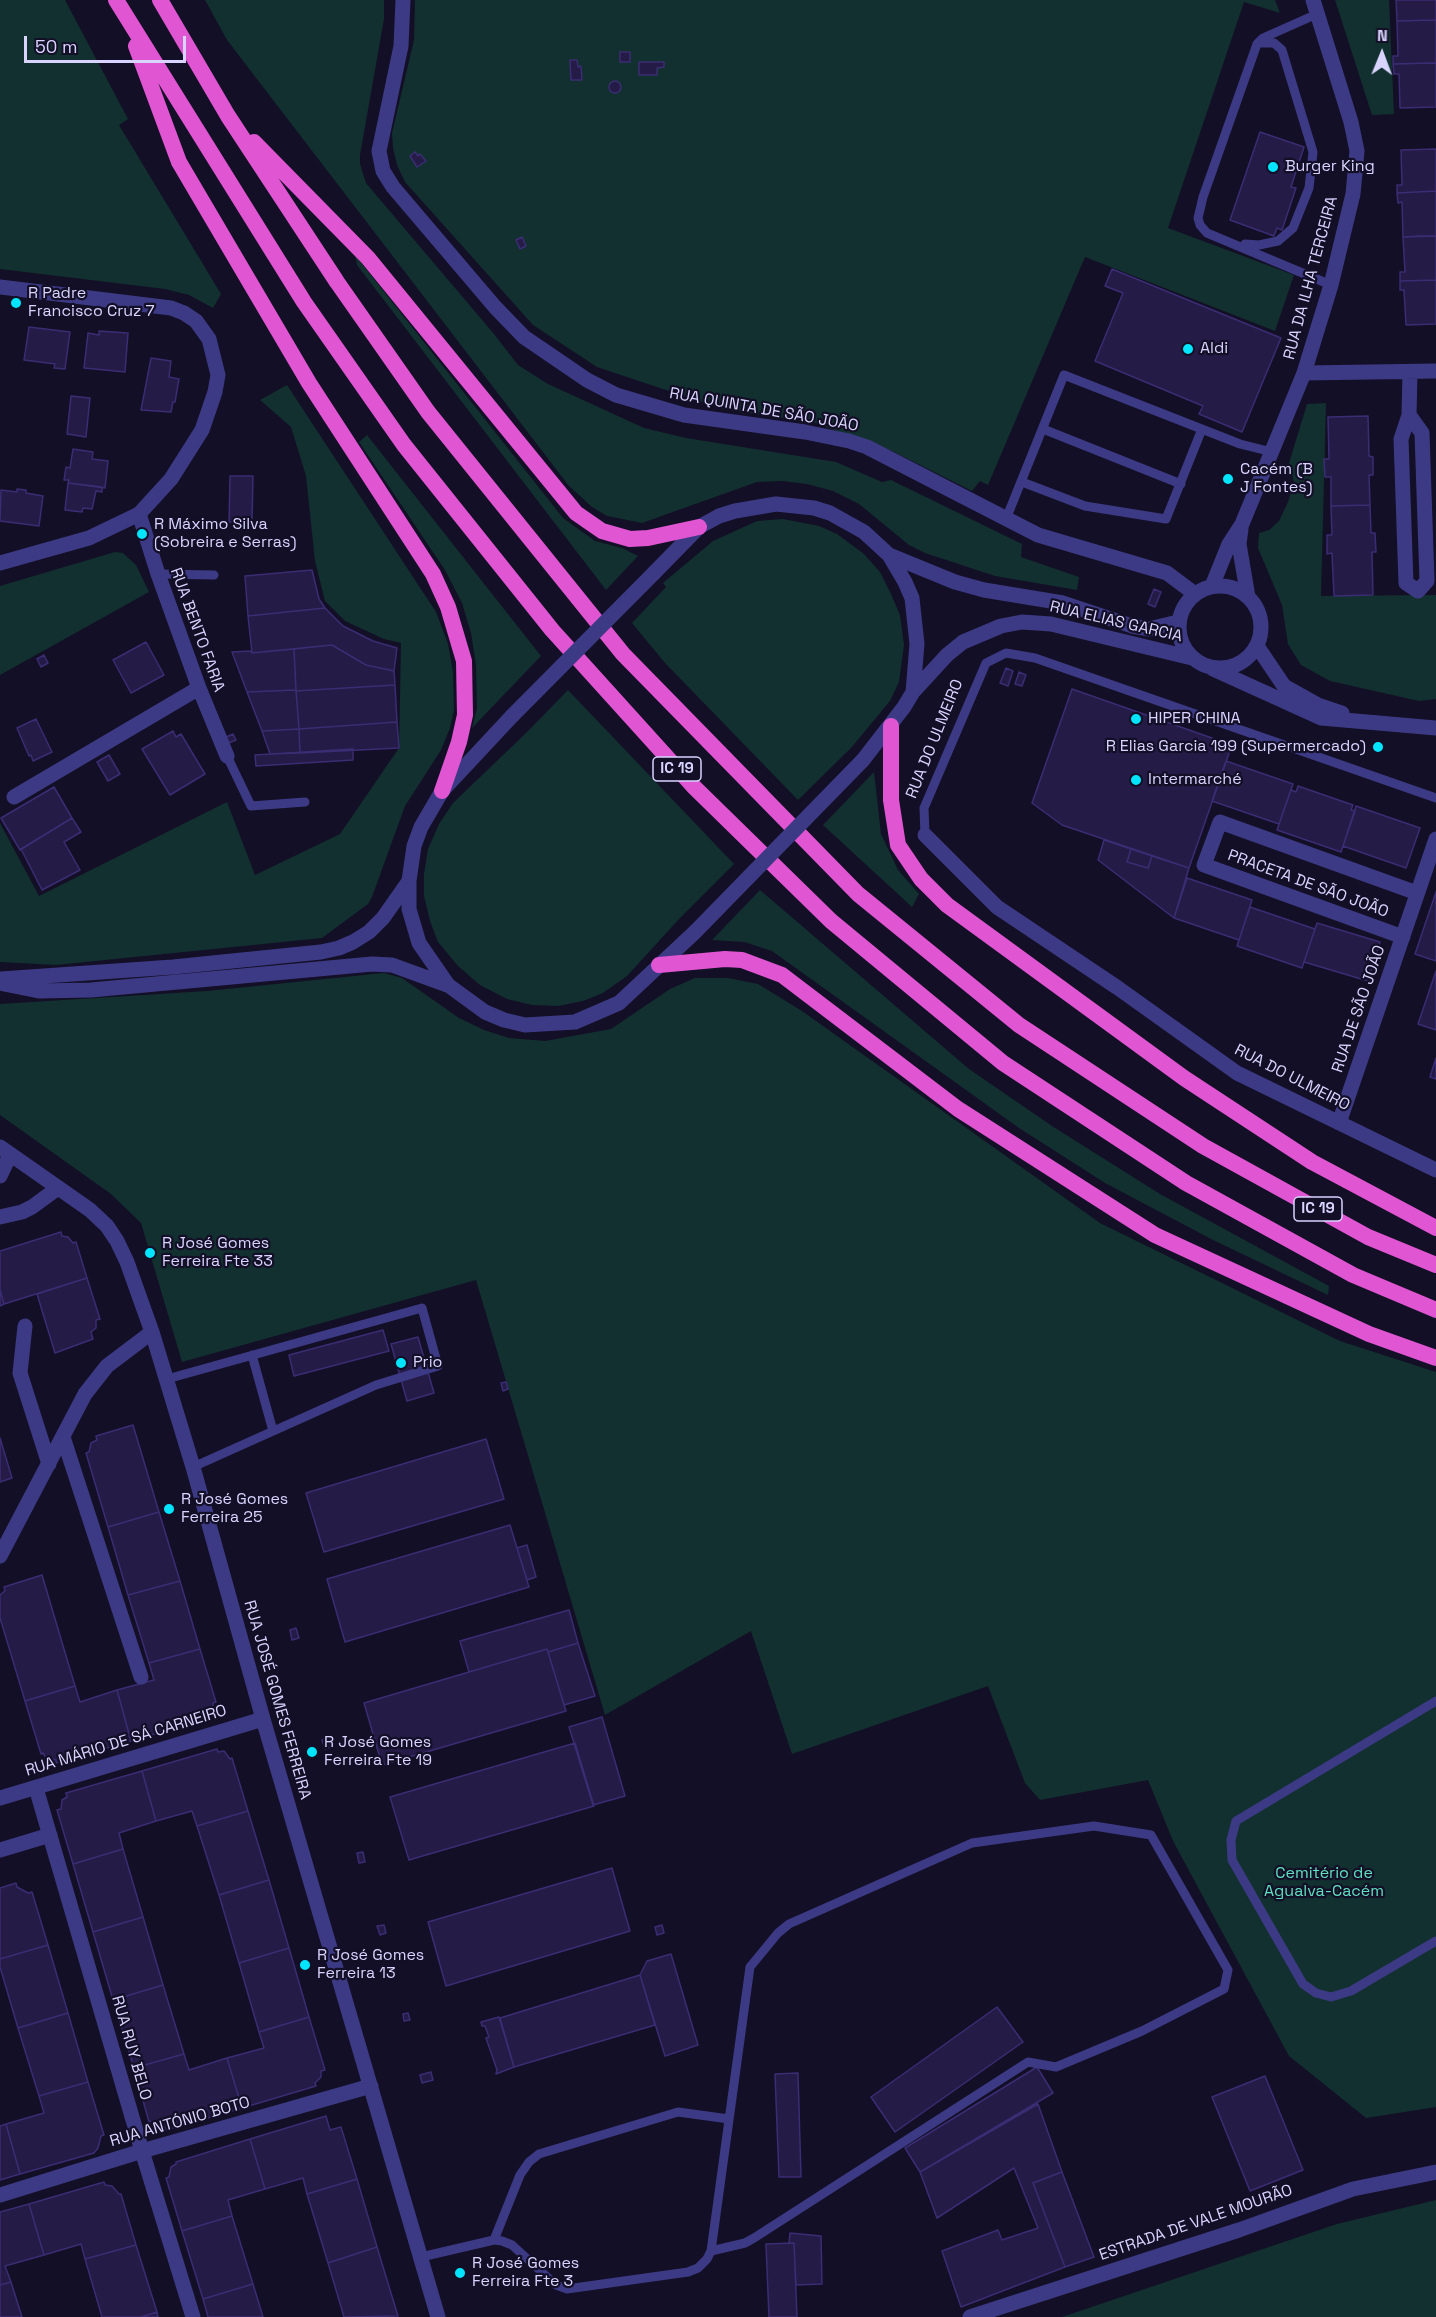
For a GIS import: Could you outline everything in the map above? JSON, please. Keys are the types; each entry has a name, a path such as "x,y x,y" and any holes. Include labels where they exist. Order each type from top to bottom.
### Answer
{"highway":[{"name":"IC 19","path":"160,0 228,116 337,282 428,412 623,654 858,894 1019,1025 1203,1146 1368,1237 1436,1265"},
{"name":"IC 19","path":"121,7 304,302 404,446 552,630 693,786 831,921 1003,1062 1186,1183 1353,1275 1436,1310"},
{"path":"121,7 178,162 309,383 433,574 448,607 464,662 465,715 459,742 442,791"},
{"path":"228,116 368,258 576,513 602,531 630,539 648,538 699,527"},
{"path":"891,726 891,800 898,845 921,879 946,905 1204,1091 1312,1162 1436,1228"},
{"path":"659,965 725,959 742,960 782,975 958,1109 1155,1235 1369,1334 1436,1358"}],"street":[{"name":"RUA QUINTA DE SÃO JOÃO","path":"402,0 401,46 379,151 383,171 495,307 524,337 587,380 616,394 652,407 693,417 805,432 867,447 1038,535 1167,573 1195,594"},
{"name":"RUA DA ILHA TERCEIRA","path":"1212,586 1229,544 1242,524 1304,373 1348,220 1357,151 1351,122 1315,7"},
{"path":"0,287 171,308 196,321 208,339 218,375 208,416 202,430 171,478 139,514 89,538 0,563"},
{"path":"1304,373 1436,371"},
{"path":"1409,415 1422,433 1426,581 1418,591 1406,583 1401,439 1409,415 1410,372"},
{"name":"RUA ELIAS GARCIA","path":"913,692 917,644 912,598 889,555 864,532 845,520 814,508 776,504 735,511 699,527 442,791 421,827 414,846 409,881 409,909 417,936 428,958 448,985 485,1012 504,1020 525,1024 575,1022 619,1003 695,932 862,760 891,726 913,692 947,655 963,642 1001,626 1023,622 1051,624 1192,658"},
{"name":"RUA BENTO FARIA","path":"139,514 198,688 227,756"},
{"name":"RUA DA ILHA TERCEIRA","path":"1242,524 1239,544 1248,597"},
{"name":"RUA ELIAS GARCIA","path":"889,555 955,582 984,590 1063,603 1132,626 1149,629 1178,622"},
{"path":"1211,668 1224,669 1238,665 1249,657 1257,646 1261,633 1261,620 1256,607 1248,597 1232,588 1212,586 1195,594 1181,611 1178,622 1179,635 1183,648 1192,658 1211,668 1321,718 1436,728"},
{"path":"1257,646 1284,686 1318,705 1371,722"},
{"path":"14,797 198,688"},
{"name":"PRACETA DE SÃO JOÃO","path":"1402,937 1204,866 1220,822 1418,893"},
{"name":"RUA DO ULMEIRO","path":"925,835 997,907 1118,988 1237,1073 1436,1170"},
{"name":"RUA DE SÃO JOÃO","path":"1339,1123 1436,839"},
{"path":"0,981 173,968 321,952 339,948 369,932 383,918 409,881"},
{"path":"0,981 39,991 91,990 372,964 392,965 448,985"},
{"path":"0,1176 5,1151"},
{"name":"RUA JOSÉ GOMES FERREIRA","path":"5,1151 90,1210 107,1226 127,1262 152,1332 193,1467 263,1719 438,2317"},
{"path":"0,1217 22,1212 58,1188"},
{"path":"25,1326 20,1373 49,1464"},
{"path":"0,1556 85,1394 107,1366 152,1332"},
{"path":"63,1437 141,1677"},
{"name":"RUA MÁRIO DE SÁ CARNEIRO","path":"0,1798 263,1719"},
{"name":"RUA RUY BELO","path":"36,1788 193,2317"},
{"path":"0,1850 50,1835"},
{"name":"RUA ANTÓNIO BOTO","path":"0,2195 142,2151 371,2086"},
{"name":"ESTRADA DE VALE MOURÃO","path":"970,2317 1239,2230 1353,2189 1436,2172"}],"lane":[{"path":"1315,7 1263,38 1257,44 1203,197 1198,218 1200,225 1207,232 1331,285"},
{"path":"1237,244 1259,245 1278,241 1293,228 1309,188 1313,152 1282,50 1274,43 1257,44"},
{"path":"1006,519 1064,375 1240,444 1272,452"},
{"path":"1042,429 1181,484"},
{"path":"1022,482 1085,506 1166,519 1202,429"},
{"path":"158,574 214,575"},
{"name":"RUA DO ULMEIRO","path":"925,835 924,808 986,663 1006,653 1035,658 1436,798"},
{"path":"227,756 251,806 304,802"},
{"path":"167,1379 422,1308 438,1366 376,1385 193,1467"},
{"path":"252,1355 273,1431"},
{"path":"1436,1701 1236,1821 1231,1840 1232,1860 1303,1984 1316,1992 1331,1997 1351,1991 1436,1941"},
{"path":"421,2257 502,2241 512,2246 556,2285 567,2289 688,2272 698,2268 711,2251 750,1967 778,1933 789,1924 972,1843 1094,1826 1151,1835 1228,1970 1224,1989 1142,2031 1056,2067 1028,2062 754,2238 745,2243 711,2251"},
{"path":"494,2241 520,2175 529,2162 539,2154 678,2112 729,2119"}],"green space":[{"path":"0,0 65,0 128,119 119,125 221,294 213,308 189,295 165,289 0,269"},
{"path":"205,0 384,0 384,19 360,155 360,164 366,183 518,365 548,384 644,428 686,438 836,462 882,482 891,480 1022,544 1021,557 1079,577 1077,590 995,576 925,553 909,545 859,504 833,491 807,484 782,481 757,482 642,523 607,516 592,507 569,486 227,40"},
{"path":"415,0 1275,0 1280,13 1244,2 1168,228 1294,275 1275,331 1085,257 988,485 980,481 972,491 892,451 815,423 723,409 597,367 533,325 405,182 397,165 392,133 414,40"},
{"path":"1335,0 1389,0 1394,114 1372,115"},
{"path":"355,255 563,518 595,541 622,548 638,556 606,590 357,265"},
{"path":"287,385 436,612 448,644 453,672 454,710 450,728 441,750 405,806 372,897 368,904 322,938 56,965 0,962 0,823 39,896 227,802 255,875 340,834 399,748 401,643 384,639 345,621 325,601 315,561 306,476 291,427 260,400"},
{"path":"1326,403 1321,596 1436,595 1436,699 1419,701 1330,681 1301,665 1288,644 1282,605 1258,548 1259,533 1269,530 1279,521 1288,502 1294,482 1289,463 1307,404"},
{"path":"367,435 541,656 472,728 477,708 476,665 471,633 462,603 445,570 359,442"},
{"path":"783,519 819,526 837,534 864,554 880,572 891,594 900,615 904,645 899,682 890,701 851,748 798,800 665,663 632,623 666,587 663,583 713,541 757,521"},
{"path":"115,552 123,553 136,565 149,592 0,675 0,586"},
{"path":"568,690 734,864 627,976 603,993 583,1001 558,1006 532,1005 507,999 480,985 458,966 438,942 424,896 424,874 428,849 439,824 453,803"},
{"path":"874,772 881,834 898,870 919,894 912,907 823,825"},
{"path":"760,890 969,1069 1052,1126 1160,1194 1329,1286 1328,1295 1213,1240 1105,1183 1019,1128 772,951 744,942 712,940"},
{"name":"Cemitério de Agualva-Cacém","path":"384,973 402,978 459,1018 484,1030 509,1038 545,1041 611,1029 670,989 695,978 728,978 758,984 802,1011 1100,1223 1340,1341 1436,1372 1436,2107 1366,2118 1289,2056 1173,1841 1148,1780 1040,1800 1025,1783 988,1686 792,1754 751,1631 605,1715 476,1280 182,1362 141,1223 111,1194 0,1115 0,1004 207,991"},
{"path":"1436,2200 1436,2317 1062,2317 1337,2224"}],"building":[{"path":"1396,0 1436,0 1436,20 1397,21"},
{"path":"1436,20 1436,63 1393,64 1393,56 1398,56 1397,21"},
{"path":"620,52 630,52 630,62 620,62"},
{"path":"570,60 577,60 578,67 581,66 582,80 571,80"},
{"path":"639,62 664,62 664,67 657,68 657,75 639,75"},
{"path":"1436,63 1436,107 1400,108 1399,74 1394,74 1393,64"},
{"path":"617,81 621,87 617,93 613,93 609,85"},
{"name":"Burger King","path":"1260,132 1304,147 1291,187 1296,188 1282,230 1277,228 1274,236 1230,220"},
{"path":"1436,149 1436,191 1397,193 1397,185 1402,185 1401,150"},
{"path":"415,152 426,161 417,167 410,156"},
{"path":"1436,191 1436,236 1403,237 1402,202 1398,203 1397,193"},
{"path":"1436,236 1436,280 1400,281 1400,272 1405,272 1403,237"},
{"path":"522,237 526,246 520,249 516,240"},
{"name":"Aldi","path":"1112,269 1281,338 1242,432 1199,414 1203,406 1095,361 1123,293 1105,286"},
{"path":"1436,280 1436,324 1406,325 1404,290 1400,290 1400,281"},
{"path":"29,327 70,332 65,369 54,368 55,364 24,360"},
{"path":"99,331 128,333 125,372 84,368 88,333 99,335"},
{"path":"151,358 171,361 169,377 179,379 171,412 141,410"},
{"path":"71,396 90,398 86,437 67,434"},
{"path":"1368,416 1369,456 1373,457 1373,475 1369,475 1370,505 1331,506 1331,477 1325,477 1324,459 1329,459 1328,417"},
{"path":"73,449 93,452 92,459 108,461 105,488 68,483 69,480 64,480 66,467 70,468"},
{"path":"230,476 253,476 252,522 229,522"},
{"path":"68,483 102,487 102,492 96,491 92,509 83,508 82,512 65,510"},
{"path":"17,489 43,496 39,526 0,521 1,490 17,492"},
{"path":"1370,505 1371,533 1375,533 1376,552 1372,552 1373,595 1334,596 1332,553 1327,554 1327,535 1332,535 1331,506"},
{"path":"312,570 319,599 325,608 248,616 245,576"},
{"path":"1154,589 1161,592 1155,607 1148,604"},
{"path":"325,608 343,626 373,641 397,648 394,671 366,665 332,645 252,653 248,616"},
{"path":"146,642 164,675 131,693 113,660"},
{"path":"332,645 366,665 394,671 395,685 296,691 294,649"},
{"path":"294,649 296,690 247,692 232,652 251,651 252,653"},
{"path":"44,655 48,663 41,667 37,659"},
{"path":"1006,668 1013,671 1008,686 1000,683"},
{"path":"1019,672 1026,675 1022,686 1015,684"},
{"path":"395,685 397,722 299,729 296,691"},
{"path":"1072,689 1232,745 1189,868 1062,825 1032,803"},
{"path":"296,690 299,729 262,731 247,692"},
{"path":"36,719 52,752 33,761 17,728"},
{"path":"397,722 399,748 300,753 299,729"},
{"path":"299,729 300,753 270,754 262,731"},
{"path":"173,731 176,737 181,734 205,774 170,795 142,749"},
{"path":"233,734 236,740 226,744 224,738"},
{"path":"353,749 353,760 256,766 255,755"},
{"path":"109,755 120,774 108,781 97,762"},
{"path":"1226,761 1293,784 1279,824 1212,801"},
{"path":"1298,786 1353,805 1351,810 1355,811 1341,852 1277,830 1291,790 1296,792"},
{"path":"54,787 72,818 20,850 1,818"},
{"path":"1356,806 1420,828 1406,868 1343,846"},
{"path":"72,818 81,832 64,842 80,870 42,890 21,849"},
{"path":"1104,840 1131,849 1127,862 1148,868 1152,856 1189,868 1174,918 1098,860"},
{"path":"1131,849 1152,856 1148,868 1127,862"},
{"path":"1187,878 1252,900 1239,940 1174,918"},
{"path":"1436,892 1436,961 1415,954"},
{"path":"1250,907 1315,929 1302,968 1237,946"},
{"path":"1317,923 1380,942 1368,981 1304,962"},
{"path":"1436,971 1436,1030 1418,1024"},
{"path":"1436,1058 1436,1079 1430,1077"},
{"path":"61,1232 62,1236 68,1237 73,1243 76,1242 87,1278 4,1304 0,1290 0,1251"},
{"path":"87,1278 100,1319 96,1320 96,1328 91,1332 93,1339 55,1353 37,1294"},
{"path":"0,1290 4,1304 0,1306"},
{"path":"383,1330 389,1351 294,1376 289,1355"},
{"path":"418,1337 434,1393 407,1401 391,1344"},
{"path":"506,1382 508,1389 503,1391 501,1383"},
{"path":"133,1425 159,1512 108,1527 86,1453 89,1452 91,1443 97,1440 96,1436"},
{"path":"0,1438 12,1478 0,1482"},
{"path":"486,1439 504,1499 324,1552 306,1493"},
{"path":"159,1512 180,1581 128,1595 108,1527"},
{"path":"510,1525 529,1587 345,1642 327,1579"},
{"path":"527,1545 536,1577 527,1580 517,1548"},
{"path":"42,1575 75,1686 25,1701 0,1618 0,1595 5,1591 4,1587"},
{"path":"180,1581 200,1649 149,1663 128,1595"},
{"path":"569,1610 578,1643 548,1652 547,1649 469,1672 460,1641"},
{"path":"296,1628 299,1638 292,1640 290,1630"},
{"path":"578,1643 595,1696 564,1705 548,1652"},
{"path":"200,1649 216,1702 213,1703 213,1709 208,1718 131,1741 117,1690 154,1680 149,1663"},
{"path":"547,1649 566,1711 382,1765 364,1703"},
{"path":"75,1686 80,1702 117,1690 131,1741 56,1763 56,1760 46,1758 43,1753 41,1754 25,1701"},
{"path":"602,1717 625,1796 593,1805 569,1727"},
{"path":"329,1738 331,1747 325,1749 322,1740"},
{"path":"575,1743 594,1806 409,1860 390,1797"},
{"path":"217,1749 218,1752 224,1751 230,1759 232,1758 248,1811 197,1826 192,1811 156,1821 142,1771"},
{"path":"142,1771 156,1821 119,1833 123,1849 73,1864 57,1810 61,1809 62,1800 67,1797 66,1793"},
{"path":"248,1811 269,1880 219,1895 197,1826"},
{"path":"123,1849 143,1917 93,1932 73,1864"},
{"path":"363,1852 365,1862 359,1863 357,1853"},
{"path":"612,1868 630,1931 446,1986 428,1922"},
{"path":"269,1880 289,1948 239,1963 219,1895"},
{"path":"16,1883 17,1887 28,1893 32,1892 48,1945 0,1959 0,1888"},
{"path":"143,1917 163,1985 113,2000 93,1932"},
{"path":"384,1925 386,1933 380,1935 377,1926"},
{"path":"662,1925 664,1933 657,1935 655,1927"},
{"path":"48,1945 68,2013 18,2028 0,1967 0,1959"},
{"path":"289,1948 309,2017 259,2032 239,1963"},
{"path":"671,1954 698,2045 665,2056 640,1975 647,1961"},
{"path":"640,1975 655,2025 514,2067 500,2018"},
{"path":"163,1985 184,2054 134,2068 113,2000"},
{"path":"997,2007 1023,2042 895,2132 871,2097"},
{"path":"68,2013 88,2082 39,2096 18,2028"},
{"path":"408,2013 410,2020 404,2021 403,2014"},
{"path":"309,2017 325,2070 321,2071 321,2077 315,2083 316,2086 242,2108 227,2058 264,2048 259,2032"},
{"path":"499,2017 514,2067 496,2074 497,2070 486,2038 489,2037 481,2022"},
{"path":"184,2054 189,2070 227,2058 242,2108 166,2130 165,2127 157,2126 153,2121 149,2122 134,2068"},
{"path":"1037,2067 1053,2093 920,2172 905,2148"},
{"path":"431,2072 433,2080 422,2083 420,2075"},
{"path":"798,2073 801,2177 779,2177 775,2074"},
{"path":"1265,2076 1303,2170 1250,2191 1212,2097"},
{"path":"88,2082 104,2135 101,2136 98,2148 94,2153 20,2174 6,2124 44,2113 39,2096"},
{"path":"1038,2104 1062,2172 1033,2183 1065,2267 961,2307 942,2251 998,2230 1002,2240 1038,2228 1014,2168 937,2218 920,2172"},
{"path":"326,2116 330,2130 341,2127 357,2179 307,2194 303,2178 265,2189 250,2139"},
{"path":"6,2124 20,2174 0,2180 0,2126"},
{"path":"250,2139 265,2189 228,2200 232,2216 182,2231 166,2178 169,2177 171,2167 176,2162"},
{"path":"1062,2172 1094,2257 1065,2267 1033,2183"},
{"path":"357,2179 377,2247 328,2263 307,2194"},
{"path":"104,2182 105,2185 112,2186 121,2194 136,2245 85,2259 81,2244 44,2255 29,2204"},
{"path":"29,2204 44,2255 5,2266 11,2282 0,2285 0,2212"},
{"path":"232,2216 253,2284 203,2299 182,2231"},
{"path":"790,2233 821,2236 822,2284 796,2285 794,2243 789,2243"},
{"path":"794,2243 797,2317 769,2317 766,2244"},
{"path":"136,2245 157,2312 141,2317 102,2317 85,2259"},
{"path":"377,2247 398,2316 344,2317 328,2263"},
{"path":"11,2282 22,2317 0,2317 0,2285"},
{"path":"253,2284 263,2317 208,2317 203,2299"},
{"path":"157,2312 158,2317 141,2317"}],"place":[{"name":"Burger King","path":"1273,167"},
{"name":"R Padre Francisco Cruz 7","path":"16,303"},
{"name":"Aldi","path":"1188,349"},
{"name":"Cacém (B J Fontes)","path":"1228,479"},
{"name":"R Máximo Silva (Sobreira e Serras)","path":"142,534"},
{"name":"HIPER CHINA","path":"1136,719"},
{"name":"R Elias Garcia 199 (Supermercado)","path":"1378,747"},
{"name":"Intermarché","path":"1136,780"},
{"name":"R José Gomes Ferreira Fte 33","path":"150,1253"},
{"name":"Prio","path":"401,1363"},
{"name":"R José Gomes Ferreira 25","path":"169,1509"},
{"name":"R José Gomes Ferreira Fte 19","path":"312,1752"},
{"name":"R José Gomes Ferreira 13","path":"305,1965"},
{"name":"R José Gomes Ferreira Fte 3","path":"460,2273"}]}
